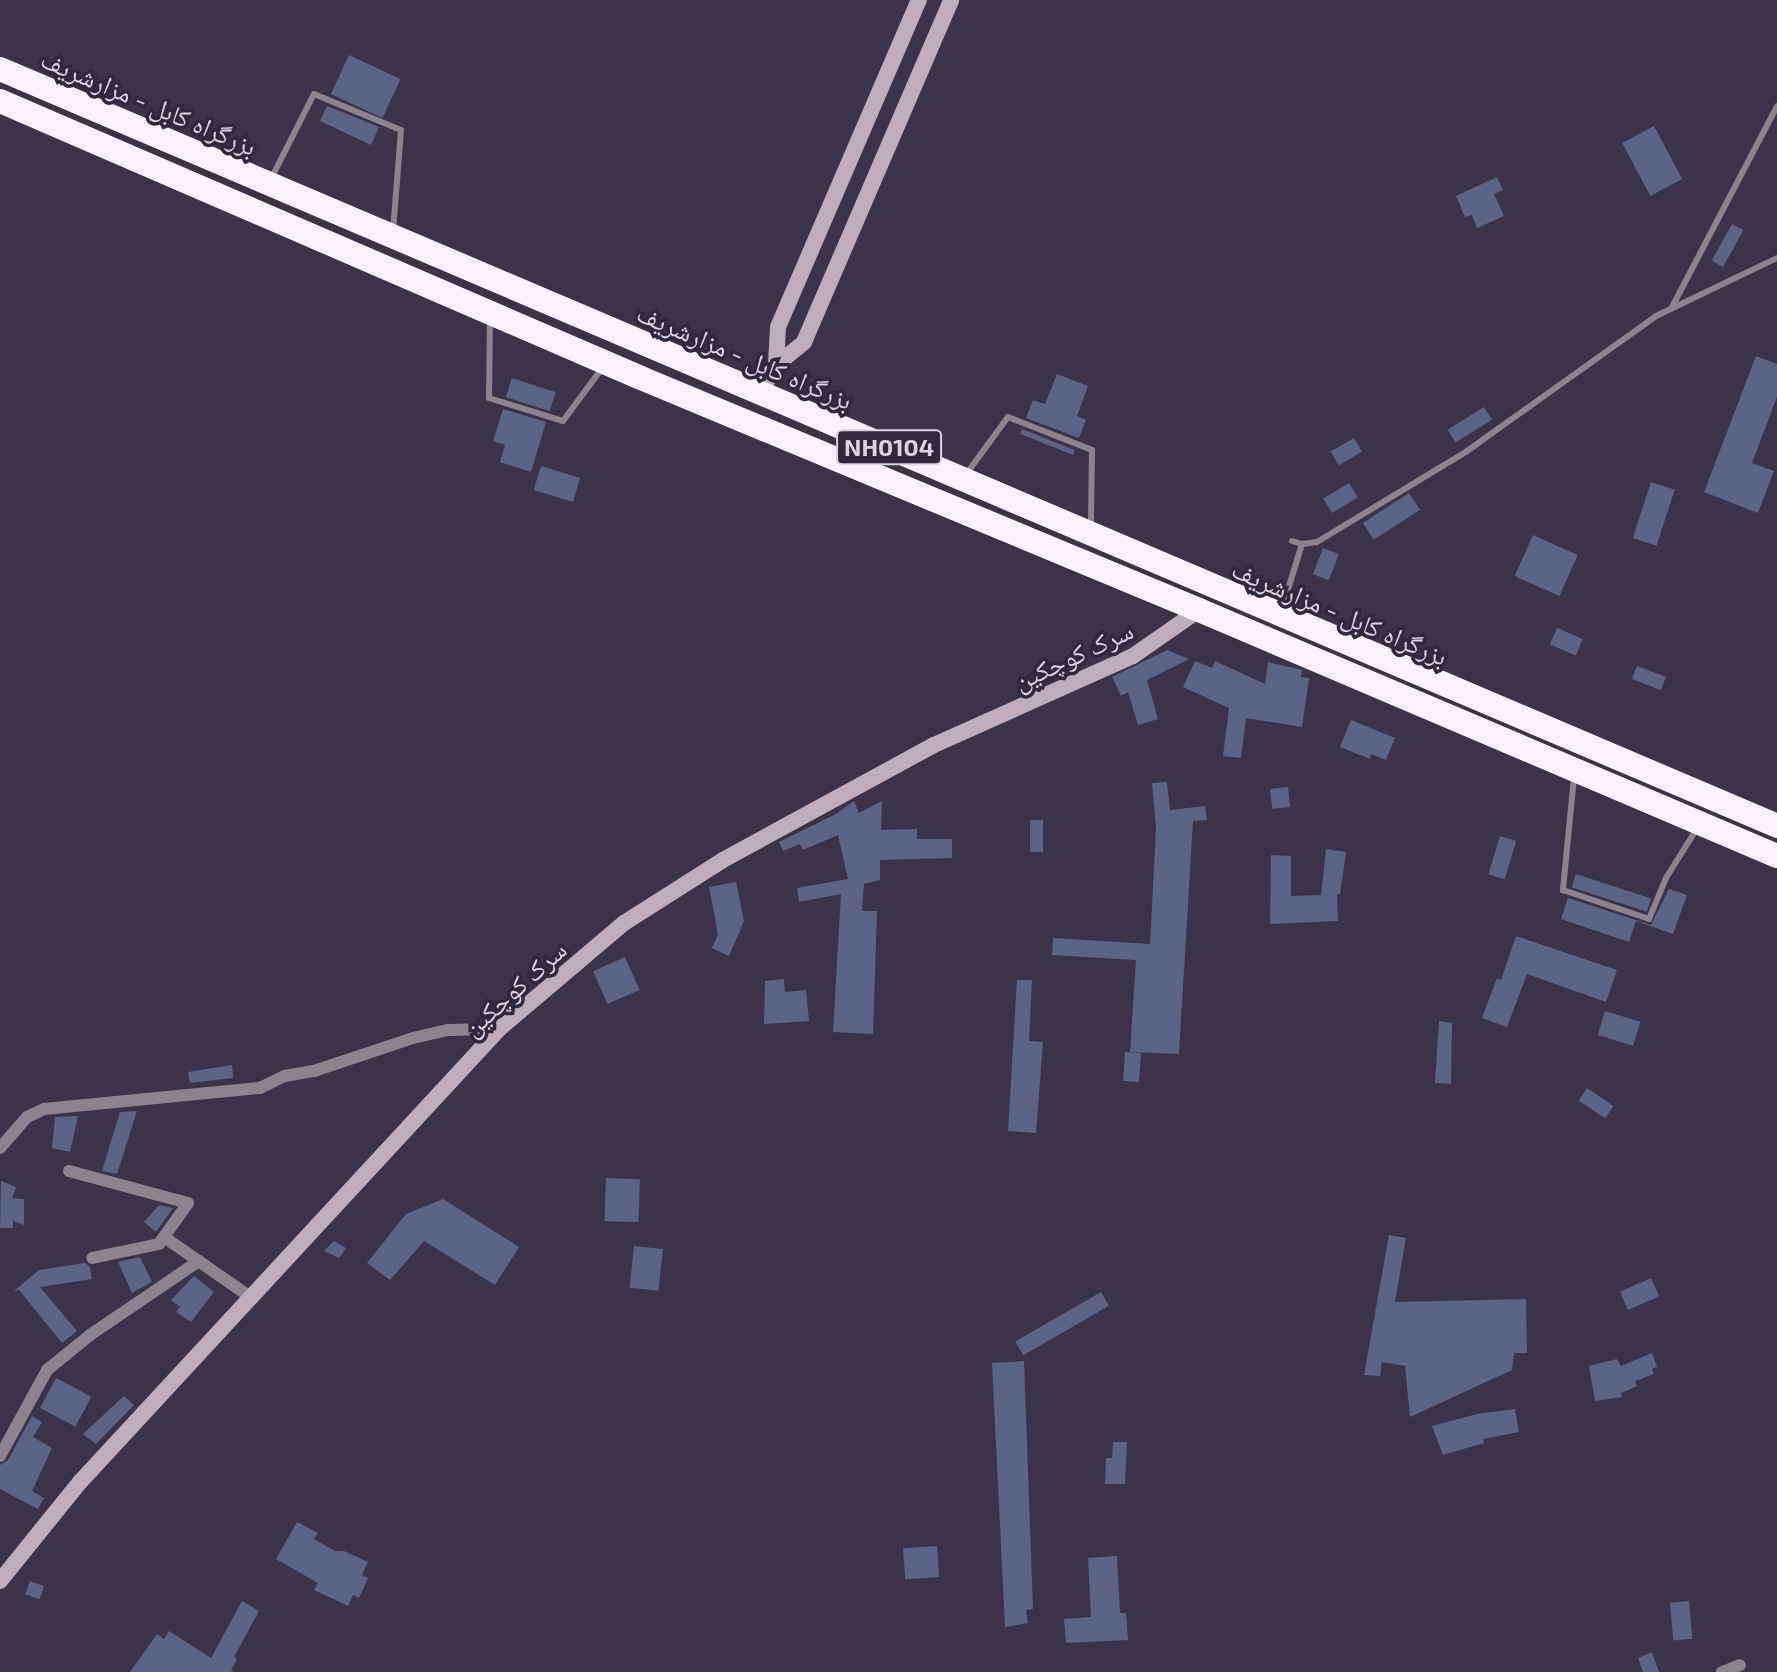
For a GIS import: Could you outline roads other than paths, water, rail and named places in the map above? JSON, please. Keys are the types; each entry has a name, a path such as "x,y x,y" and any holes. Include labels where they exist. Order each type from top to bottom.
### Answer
{"highway":[{"name":"بزرگراه کابل - مزارشریف","path":"0,69 1777,826"},
{"name":"بزرگراه کابل - مزارشریف","path":"0,101 490,314 1777,856"}],"main road":[{"path":"776,365 778,327 919,0"},
{"path":"760,393 776,365 804,342 951,0"},
{"name":"سرک کوچکین","path":"0,1581 7,1560 499,1029 624,923 723,860 934,745 1133,656 1199,610"}],"street":[{"path":"0,1148 27,1117 44,1109 260,1088 285,1076 314,1071 413,1038 448,1030 499,1029"},
{"path":"69,1171 187,1201 159,1244 92,1258"},
{"path":"164,1237 249,1296"},
{"path":"0,1456 47,1370 90,1335 199,1261"},
{"path":"1722,1672 1740,1665"}],"lane":[{"path":"269,184 314,94 401,130 393,237"},
{"path":"1671,309 1777,106"},
{"path":"1292,541 1302,544 1317,542 1467,451 1617,343 1671,309 1777,258"},
{"path":"490,314 489,398 563,421 606,363"},
{"path":"962,479 1008,417 1092,450 1091,535"},
{"path":"1278,616 1302,544"},
{"path":"1575,770 1563,890 1649,919 1666,878 1700,823"}]}
